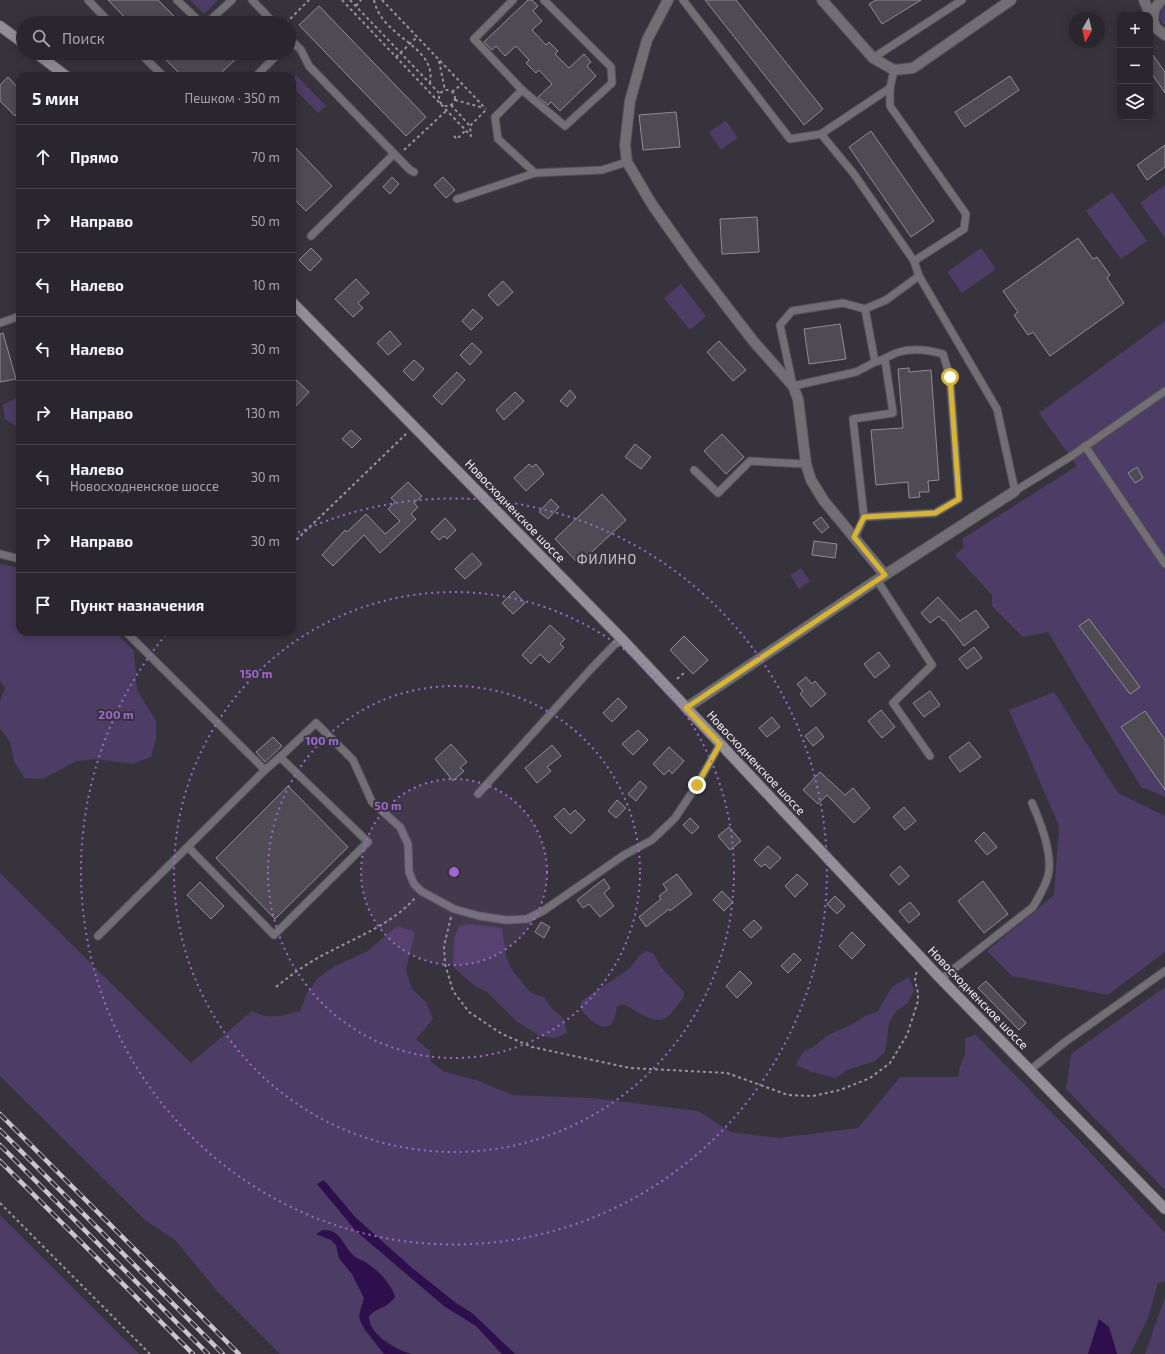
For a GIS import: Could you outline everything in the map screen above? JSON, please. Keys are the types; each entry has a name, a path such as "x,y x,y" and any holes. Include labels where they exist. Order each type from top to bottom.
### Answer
{"main road":[{"path":"0,26 16,38"},
{"path":"45,60 61,72"},
{"name":"Новосходненское шоссе","path":"296,306 621,638 941,979 1165,1208"}],"street":[{"path":"668,0 647,40 630,101 625,145 627,162 653,206 694,264 754,342 793,386 799,405 806,464 811,480 824,501 854,537 881,577"},
{"path":"822,0 874,58 894,70 913,68 1011,0"},
{"path":"1144,0 1156,28 1165,35"},
{"path":"1154,22 1154,10 1161,0"},
{"path":"686,708 881,577 1015,491"}],"lane":[{"path":"88,0 103,16"},
{"path":"177,0 194,16"},
{"path":"215,16 232,0"},
{"path":"252,0 267,16"},
{"path":"513,0 474,39 522,90 565,126 612,82 611,67 544,0"},
{"path":"684,0 790,139 821,134 890,88"},
{"path":"874,58 962,0"},
{"path":"296,45 301,50 309,66 395,156 414,172"},
{"path":"147,60 159,72"},
{"path":"260,72 272,60"},
{"path":"894,70 890,88 890,106 966,214 964,229 914,261"},
{"path":"522,90 496,117 498,139 535,173"},
{"path":"821,134 854,174 914,261 918,276 997,409 1015,491 1086,446 1165,391"},
{"path":"311,236 395,156"},
{"path":"457,199 535,173 602,170 627,162"},
{"path":"864,517 935,513 959,499 950,377 943,354 928,349 898,352 885,360 875,362 856,372 793,386 780,325 792,311 843,303 865,309 886,300 918,276"},
{"path":"865,309 875,362"},
{"path":"0,323 16,317"},
{"path":"854,537 864,517 853,419 893,413 885,360"},
{"path":"1086,446 1165,564"},
{"path":"694,470 718,493 750,461 806,464"},
{"path":"0,554 16,558"},
{"path":"881,577 932,665 893,703 930,756"},
{"path":"130,636 265,770"},
{"path":"478,794 621,638"},
{"path":"98,936 265,770 316,723 353,760 372,802 400,827 408,844 409,872 414,884 421,891 454,909 478,916 506,920 527,918 543,911 624,855 652,840 675,818 697,785 720,744"},
{"path":"188,847 274,935 368,842 280,757"},
{"path":"941,979 1033,907 1043,890 1049,874 1047,853 1040,821 1032,803"},
{"path":"1030,1070 1065,1042 1165,971"}],"path":[{"path":"293,16 309,0"},
{"path":"342,0 471,136 470,126 451,105"},
{"path":"350,0 440,94"},
{"path":"356,6 362,0"},
{"path":"374,0 376,10 382,20 391,30 410,44 425,59 430,69 430,83"},
{"path":"382,0 486,109 496,117"},
{"path":"396,57 417,37"},
{"path":"439,60 445,90"},
{"path":"452,92 462,84"},
{"path":"441,104 439,100 440,94 445,90"},
{"path":"445,90 452,92"},
{"path":"452,92 455,100"},
{"path":"441,104 447,106 451,105 455,100"},
{"path":"455,100 486,109"},
{"path":"470,126 486,109"},
{"path":"395,156 446,110"},
{"path":"454,136 457,139 466,130"},
{"path":"296,540 407,433"},
{"path":"678,679 684,673"},
{"path":"276,988 291,974 325,954 378,927 407,907 421,891"},
{"path":"454,909 444,946 445,964 453,991 469,1012 502,1034 532,1047 630,1068 727,1073 788,1095 813,1096 840,1090 870,1078 890,1063 907,1035 918,1001 915,980 916,972 925,962"},
{"path":"0,1203 150,1354"}],"shaded area":[{"path":"190,0 218,0 204,14"},
{"path":"1165,5 1165,26 1160,19 1160,16 1161,10"},
{"path":"296,75 326,106 318,113 296,90"},
{"path":"726,121 738,138 721,150 709,132"},
{"path":"1165,185 1165,238 1140,203"},
{"path":"1112,192 1147,241 1121,259 1086,211"},
{"path":"981,248 996,269 962,293 947,272"},
{"path":"681,284 706,316 690,330 664,298"},
{"path":"1165,321 1165,797 1141,787 1048,632 1023,637 992,606 992,595 955,555 964,547 962,539 1077,466 1039,413"},
{"path":"16,398 16,426 5,419 3,405"},
{"path":"0,564 16,567 16,636 119,636 134,651 137,690 156,721 156,739 151,757 133,764 96,759 76,761 43,779 24,778 14,761 10,742 0,728 0,701 5,688 0,681"},
{"path":"801,568 810,581 799,589 790,575"},
{"path":"1054,692 1118,793 1165,816 1165,952 1108,995 1012,976 987,951 1054,895 1059,826 1009,710"},
{"path":"0,873 191,1063 252,1011 264,1016 281,1016 300,1011 307,993 318,978 333,967 368,951 397,926 415,932 406,970 412,989 426,1002 433,1019 416,1039 430,1051 431,1062 443,1071 479,1081 512,1095 592,1098 698,1111 731,1132 779,1138 858,1128 900,1077 958,1077 965,1054 965,1039 975,1034 1090,1152 1165,1233 1165,1281 1158,1283 1148,1318 1130,1354 1117,1354 1109,1327 1099,1320 1088,1354 515,1354 472,1313 456,1303 412,1268 355,1217 324,1180 356,1231 444,1306 476,1326 502,1354 411,1354 398,1349 382,1338 372,1328 369,1322 369,1316 374,1311 380,1309 367,1263 353,1255 337,1234 323,1230 316,1234 331,1240 336,1245 339,1258 352,1274 364,1298 360,1310 363,1329 384,1354 280,1354 217,1291 175,1240 145,1220 0,1076"},
{"path":"473,924 502,928 506,956 512,970 531,993 544,997 552,1009 564,1019 567,1033 555,1038 540,1036 516,1021 487,992 475,986 453,967 454,939 459,926"},
{"path":"647,951 653,953 661,967 684,992 684,998 670,1015 664,1019 658,1020 646,1017 623,1004 617,1006 615,1018 610,1025 606,1027 596,1024 580,1008 581,1001 629,969 640,955"},
{"path":"909,977 914,990 908,1003 896,1011 889,1023 885,1052 875,1061 847,1070 836,1078 809,1071 796,1065 803,1052 816,1045 826,1036 878,1011 892,987"},
{"path":"1165,987 1165,1190 1066,1089 1071,1054"},
{"path":"324,1180 355,1217 412,1268 456,1303 472,1313 515,1354 502,1354 476,1326 444,1306 356,1231 317,1184"},
{"path":"0,1215 139,1354 0,1354"},
{"path":"323,1230 334,1233 338,1236 354,1256 374,1269 391,1287 395,1297 392,1301 369,1316 370,1323 373,1330 384,1341 397,1349 411,1354 384,1354 361,1323 359,1316 364,1298 352,1274 339,1258 336,1245 331,1240 316,1234"},
{"path":"1165,1297 1165,1354 1145,1354"},
{"path":"1099,1319 1109,1327 1117,1354 1088,1354"}],"building":[{"path":"108,0 158,0 174,16 123,16"},
{"path":"528,0 532,0 538,6 533,11 542,21 532,30 546,45 549,42 558,51 555,54 569,68 584,54 591,62 587,66 596,76 560,111 551,102 548,105 538,97 552,84 539,70 536,73 526,63 529,60 516,46 505,56 496,46 492,50 484,42"},
{"path":"705,0 736,0 823,109 804,125"},
{"path":"876,0 921,0 882,24 869,4"},
{"path":"319,6 426,117 406,136 299,25"},
{"path":"1153,55 1165,72 1165,93 1153,75"},
{"path":"166,60 235,60 222,72 178,72"},
{"path":"1010,76 1019,90 965,127 955,112"},
{"path":"8,77 16,86 15,116 0,101 0,85"},
{"path":"676,112 680,147 643,150 639,115"},
{"path":"871,131 934,221 911,237 849,147"},
{"path":"1165,145 1165,167 1147,180 1137,165"},
{"path":"296,148 332,186 306,211 296,201"},
{"path":"392,177 399,184 390,194 383,187"},
{"path":"443,177 455,190 446,198 434,185"},
{"path":"757,217 759,252 722,254 720,219"},
{"path":"1078,238 1093,259 1097,257 1110,275 1107,278 1124,303 1050,356 1033,332 1028,335 1014,315 1018,312 1003,291"},
{"path":"311,248 322,259 310,271 299,260"},
{"path":"356,279 369,293 358,303 363,308 353,317 335,299"},
{"path":"503,281 513,292 498,306 488,295"},
{"path":"473,309 483,318 471,330 462,321"},
{"path":"840,324 846,359 809,364 804,329"},
{"path":"390,331 401,344 388,355 377,343"},
{"path":"3,333 16,379 0,382 0,334"},
{"path":"719,341 746,370 733,381 707,352"},
{"path":"472,343 482,352 470,365 460,355"},
{"path":"414,360 424,369 413,381 403,371"},
{"path":"909,368 909,372 931,370 939,480 928,481 929,492 919,492 920,497 909,498 908,482 876,485 871,430 903,428 898,369"},
{"path":"457,372 465,380 442,405 433,396"},
{"path":"296,380 309,392 296,406"},
{"path":"570,390 576,397 567,407 560,401"},
{"path":"515,392 524,401 504,420 496,410"},
{"path":"351,430 361,439 352,448 342,439"},
{"path":"722,434 744,457 726,474 704,451"},
{"path":"635,444 651,457 641,469 625,457"},
{"path":"529,464 532,467 536,464 544,474 526,491 514,478"},
{"path":"1137,467 1143,478 1135,483 1128,473"},
{"path":"408,482 422,496 414,503 418,507 411,514 416,519 380,553 364,535 333,566 322,555 345,530 347,532 366,514 385,534 400,521 388,509 395,502 391,498"},
{"path":"602,494 626,520 579,564 555,539"},
{"path":"551,499 559,507 548,519 539,512"},
{"path":"821,517 829,527 822,533 813,523"},
{"path":"445,518 456,530 447,539 444,536 439,540 431,532"},
{"path":"814,541 837,544 835,558 812,555"},
{"path":"472,553 482,564 465,579 455,569"},
{"path":"514,591 525,603 513,614 502,603"},
{"path":"938,597 960,621 976,610 989,627 964,646 944,620 943,621 939,616 930,623 921,613"},
{"path":"1089,619 1140,687 1130,694 1079,626"},
{"path":"550,625 565,639 560,644 564,647 549,663 540,654 531,664 522,655"},
{"path":"684,636 708,660 693,674 670,650"},
{"path":"974,647 982,658 967,669 959,659"},
{"path":"879,652 890,666 875,678 864,664"},
{"path":"806,677 812,684 815,681 826,694 811,707 800,694 803,691 797,684"},
{"path":"930,691 940,705 924,717 913,703"},
{"path":"618,698 627,707 612,722 603,713"},
{"path":"881,710 895,727 882,738 868,721"},
{"path":"1145,711 1165,740 1165,790 1121,727"},
{"path":"772,717 780,727 767,737 759,728"},
{"path":"816,727 824,737 813,746 805,736"},
{"path":"638,730 648,740 633,755 622,744"},
{"path":"273,737 282,746 265,762 256,752"},
{"path":"969,742 981,757 960,772 949,757"},
{"path":"451,744 467,762 460,768 464,771 453,781 435,759"},
{"path":"552,745 561,756 547,767 551,771 537,783 525,768"},
{"path":"669,747 684,761 672,774 669,770 664,775 653,764"},
{"path":"820,772 845,795 853,788 870,808 854,823 827,795 818,804 803,790"},
{"path":"640,781 647,787 636,801 628,794"},
{"path":"288,786 348,847 275,919 216,858"},
{"path":"617,800 626,808 616,818 608,811"},
{"path":"904,807 916,821 905,830 893,817"},
{"path":"564,808 570,815 575,810 585,820 571,834 554,817"},
{"path":"690,818 699,827 692,834 683,825"},
{"path":"729,827 741,841 730,850 718,836"},
{"path":"984,832 997,847 987,855 975,841"},
{"path":"768,846 781,858 770,869 765,864 761,867 754,860"},
{"path":"900,866 909,876 899,885 890,875"},
{"path":"677,874 692,894 670,911 669,909 646,927 639,917 661,899 659,896 667,890 663,884"},
{"path":"797,874 808,884 795,897 785,886"},
{"path":"604,879 610,888 604,893 614,906 600,917 589,904 583,908 577,900"},
{"path":"983,881 1008,914 984,933 958,901"},
{"path":"200,882 224,906 211,919 187,895"},
{"path":"722,891 733,902 724,911 713,900"},
{"path":"835,896 845,906 837,914 827,904"},
{"path":"910,902 920,914 909,923 899,911"},
{"path":"754,920 762,928 751,938 743,930"},
{"path":"541,922 550,927 544,938 535,932"},
{"path":"852,932 865,945 852,959 839,946"},
{"path":"794,953 801,960 788,973 781,966"},
{"path":"740,971 752,983 737,998 726,986"},
{"path":"986,981 1026,1023 1019,1030 978,988"}],"railway":[{"path":"0,1114 239,1354"},
{"path":"0,1130 223,1354"},
{"path":"0,1145 208,1354"},
{"path":"0,1161 193,1354"}],"district":[{"name":"ФИЛИНО","path":"607,559"}],"route":[{"path":"697,785 720,744 686,708 885,575 854,537 864,517 935,513 959,499 950,377"}]}
